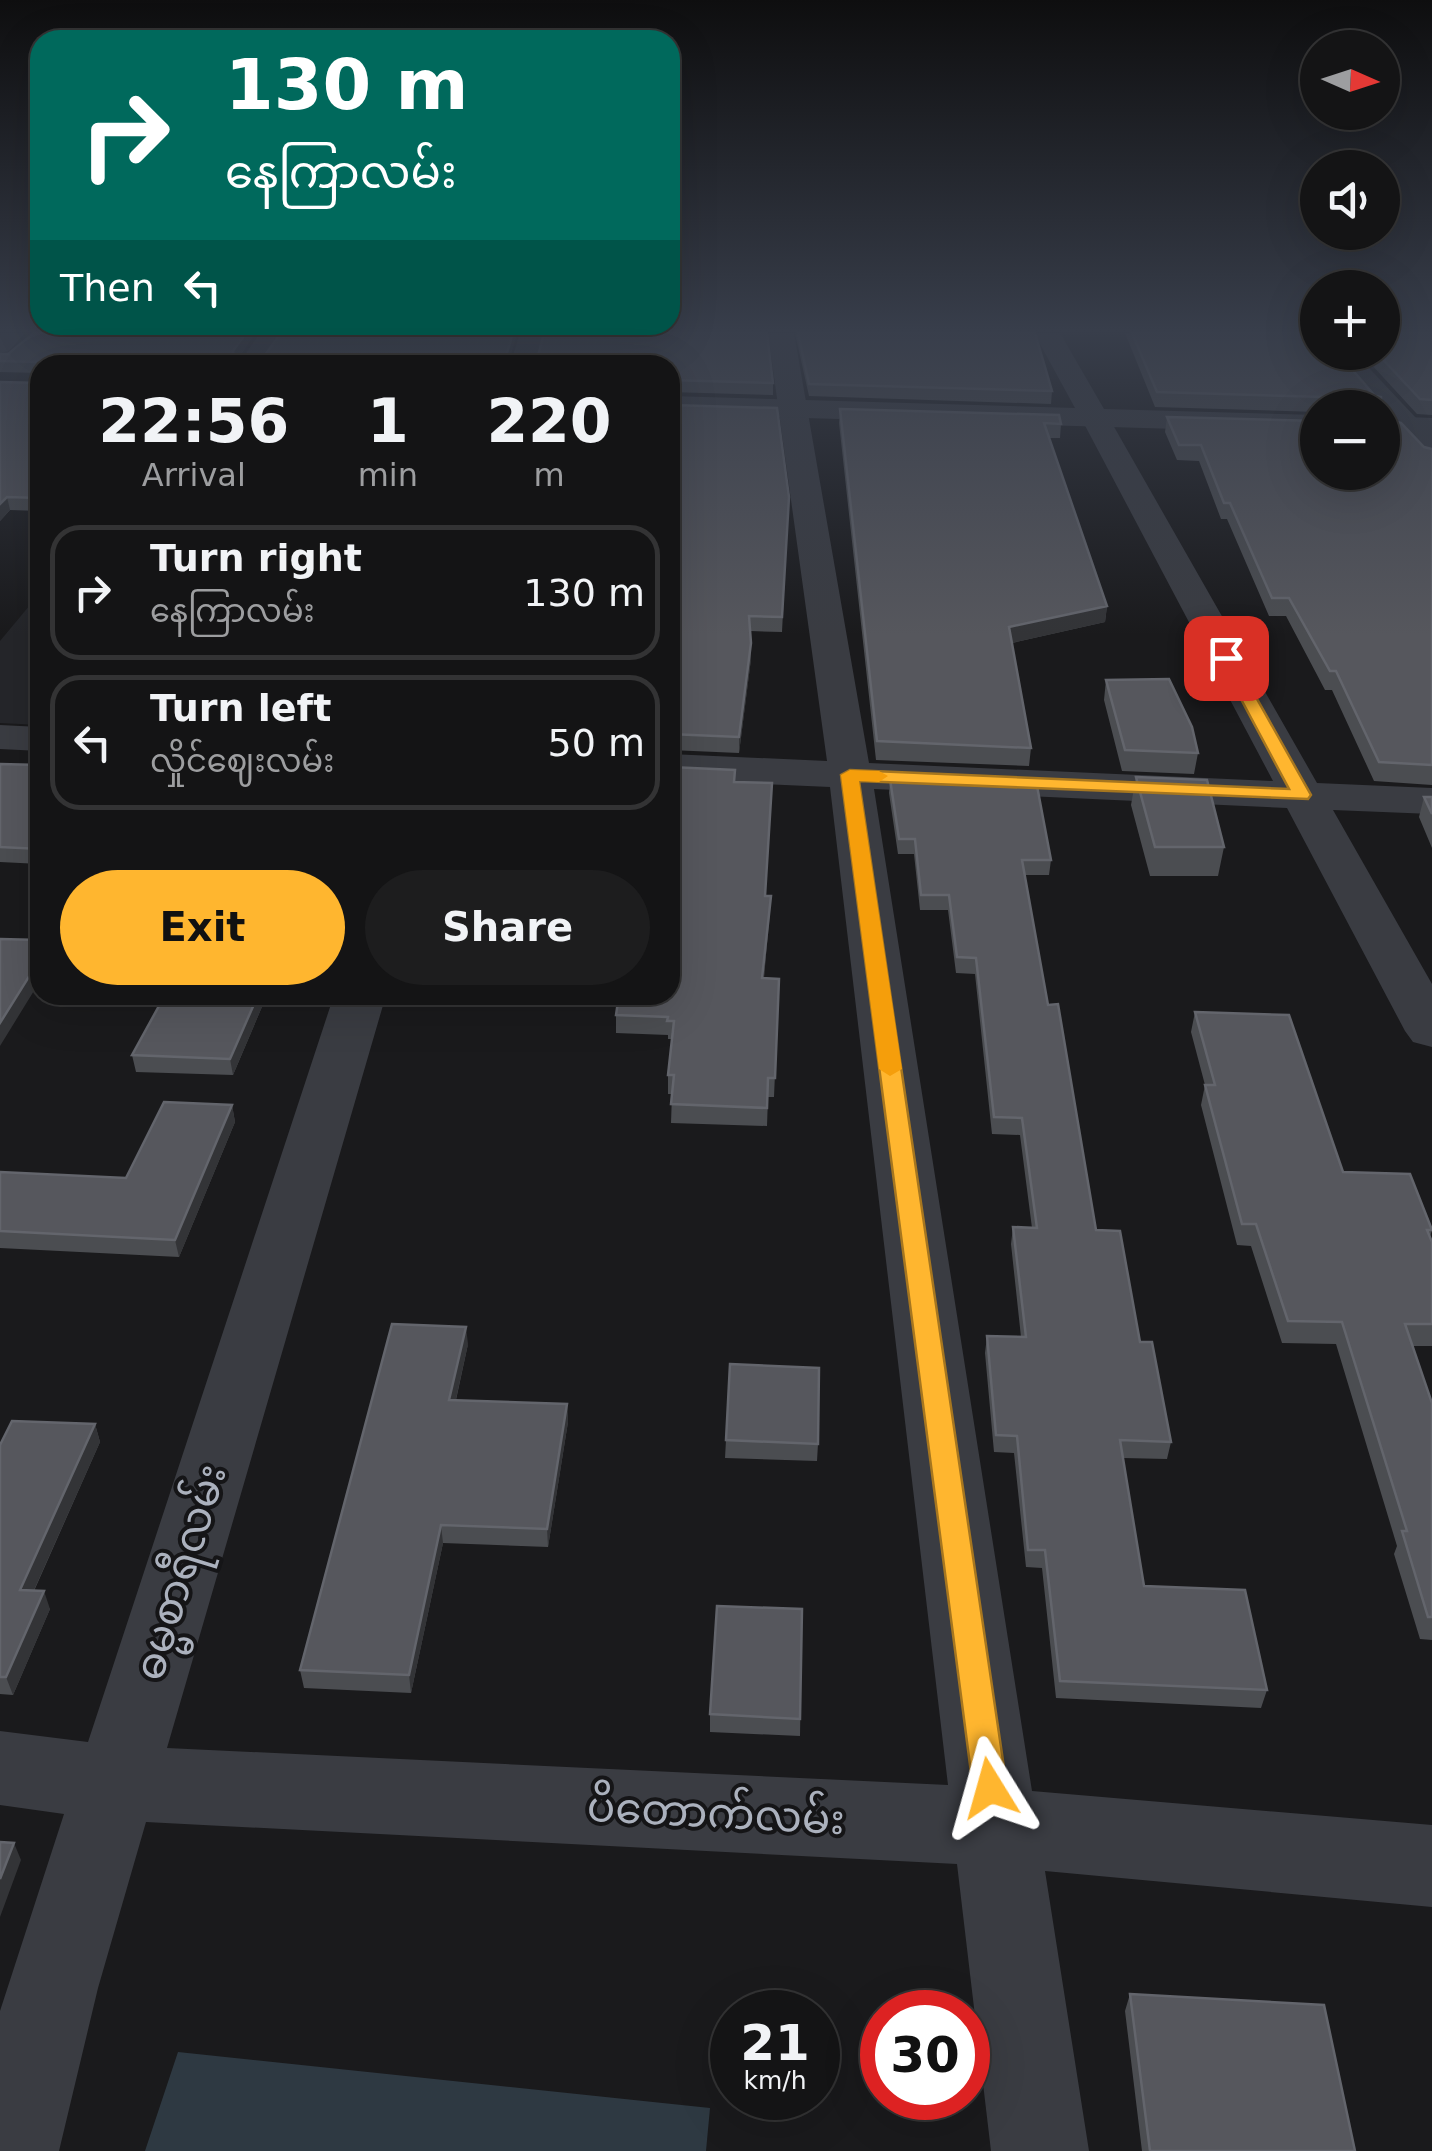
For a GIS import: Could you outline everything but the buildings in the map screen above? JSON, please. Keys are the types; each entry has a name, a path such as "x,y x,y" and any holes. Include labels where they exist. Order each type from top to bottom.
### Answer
{"street":[{"path":"798,433 850,775 1040,2151"},
{"path":"1102,433 1432,1030"},
{"path":"1414,433 1432,453"},
{"path":"680,767 1432,801"},
{"name":"ဓမ္မစာရီလမ်း","path":"10,2151 52,1988 114,1783 357,1005"},
{"name":"ပိတောက်လမ်း","path":"0,1768 114,1783 995,1827 1432,1866"}],"shaded area":[{"path":"30,605 30,724 0,723 0,641"},
{"path":"178,2052 710,2108 706,2151 145,2151"}],"slow traffic":[{"path":"879,776 850,775 890,1069"}],"route":[{"path":"990,1788 850,775 1302,795 1226,658"}]}
